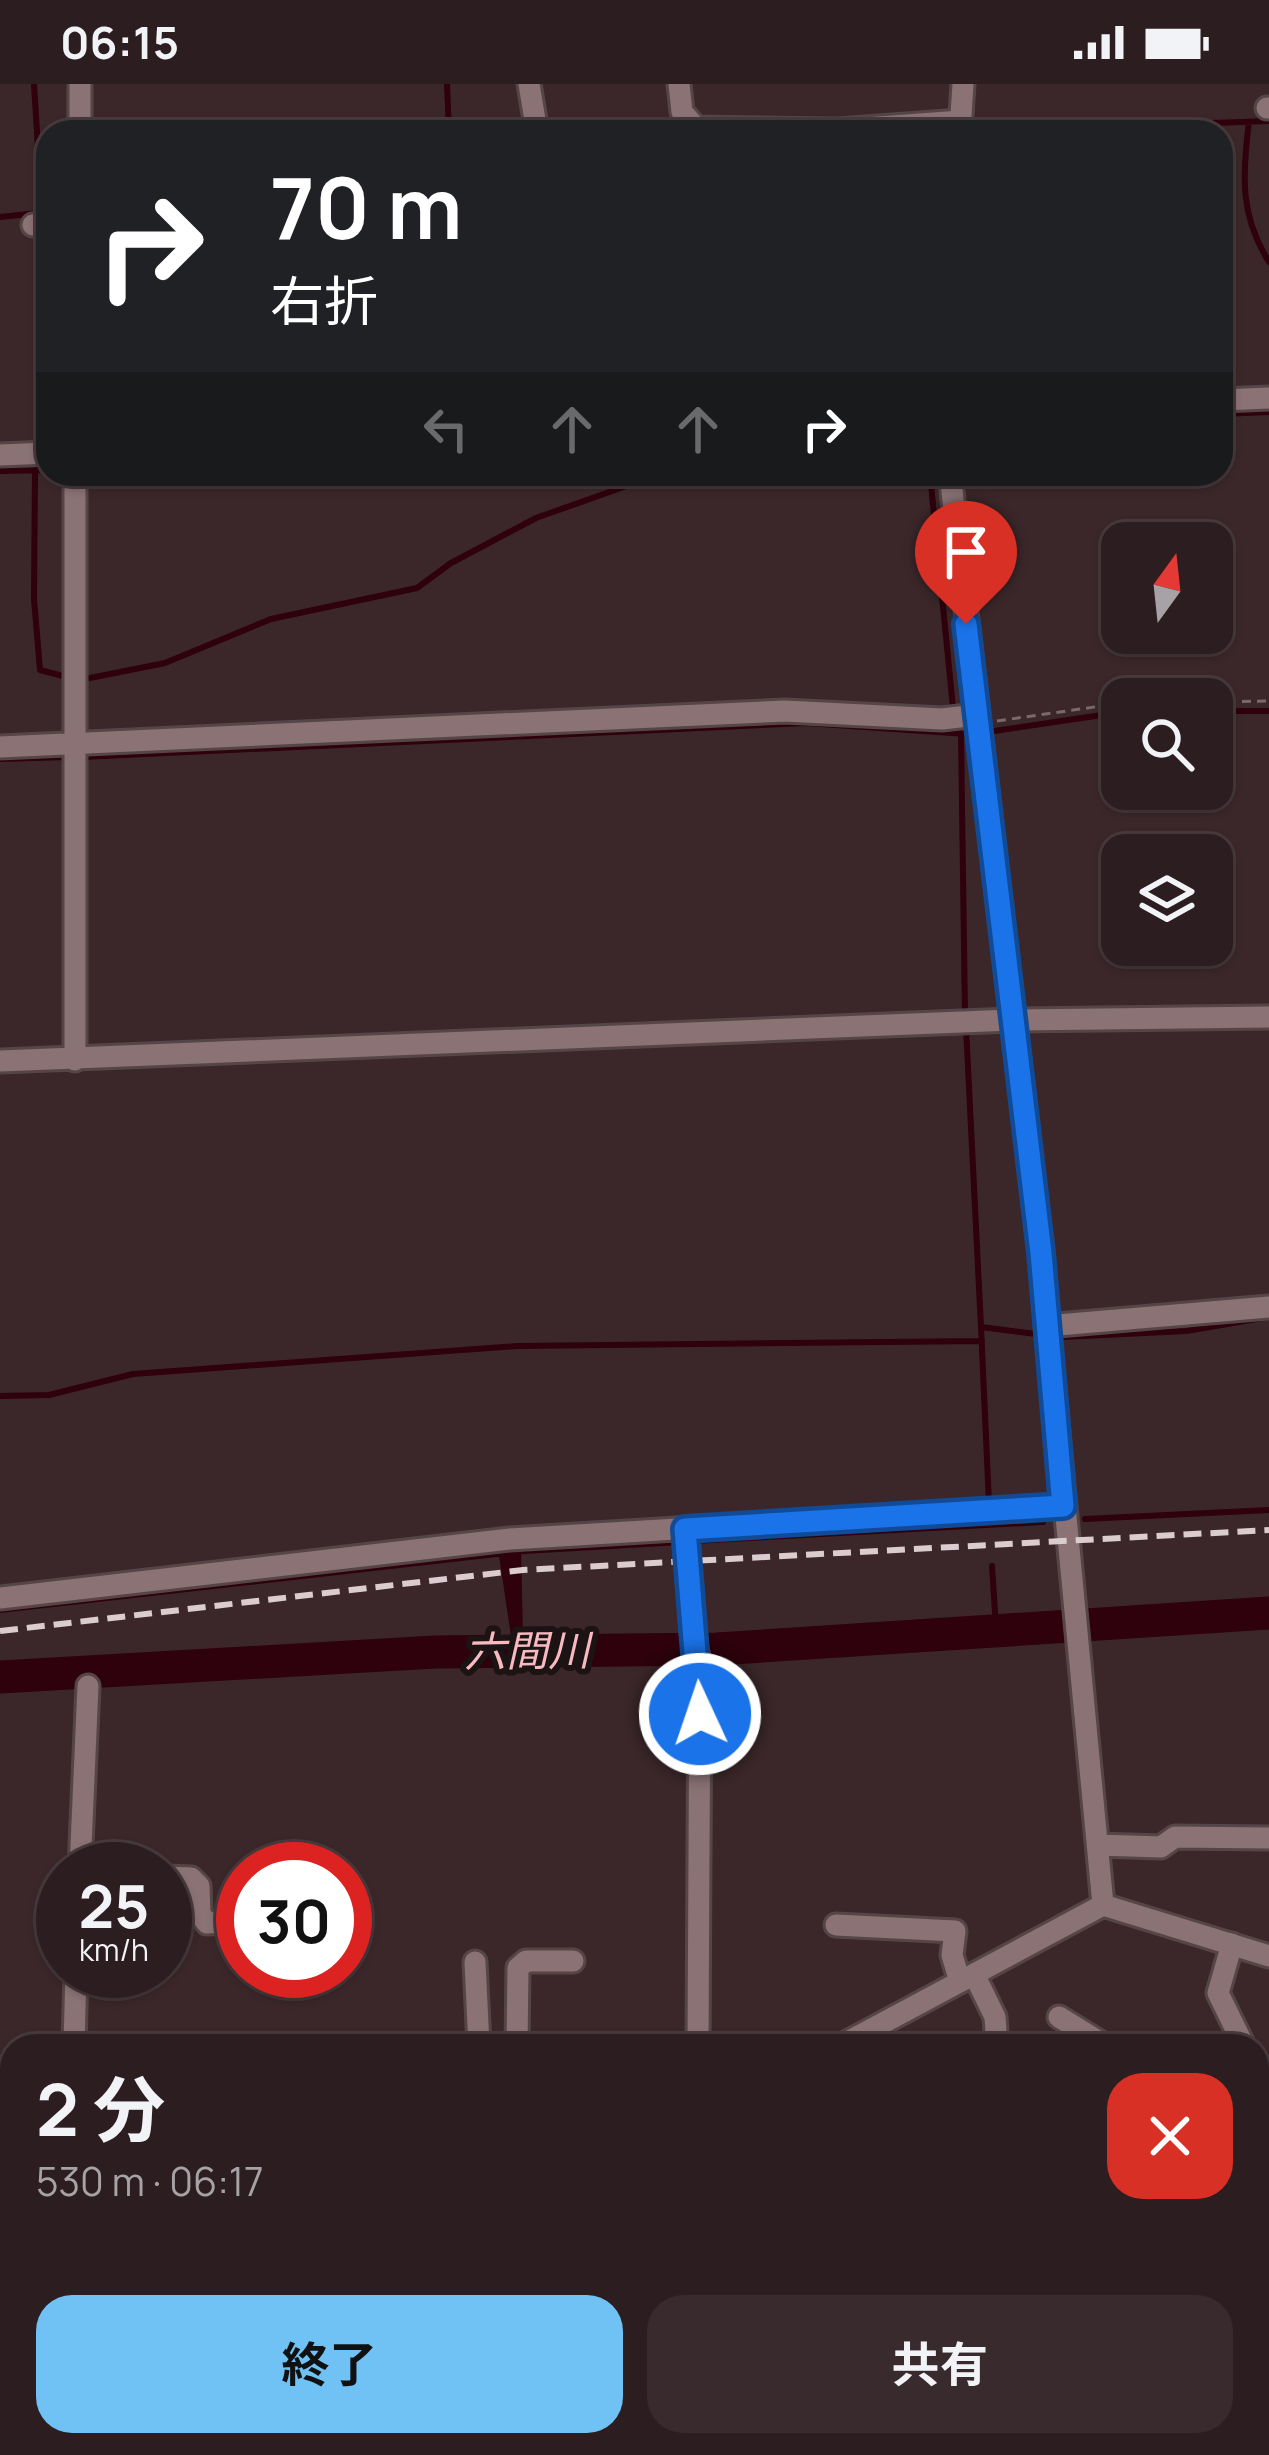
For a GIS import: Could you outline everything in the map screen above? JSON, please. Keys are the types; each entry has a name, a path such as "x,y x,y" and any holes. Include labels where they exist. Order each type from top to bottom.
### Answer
{"street":[{"path":"80,84 80,120"},
{"path":"529,84 535,120"},
{"path":"679,84 687,120"},
{"path":"961,120 963,84"},
{"path":"1233,400 1269,398"},
{"path":"0,455 36,454"},
{"path":"75,486 75,1060"},
{"path":"951,486 965,719 1011,1020 1103,1905"},
{"path":"0,747 76,753 785,711 965,719"},
{"path":"0,1061 1011,1020 1269,1017"},
{"path":"1046,1326 1269,1307"},
{"path":"0,1598 424,1547 685,1538 1063,1506"},
{"path":"685,1538 692,1633 700,1664 698,2034"},
{"path":"81,1842 88,1686"},
{"path":"1098,1845 1161,1847 1175,1838 1269,1838"},
{"path":"192,1880 199,1886 200,1914 207,1923 216,1922"},
{"path":"876,2034 1103,1905 1269,1956"},
{"path":"836,1925 955,1931 952,1955 994,2017 996,2034"},
{"path":"1232,1944 1218,1993 1238,2034"},
{"path":"517,2034 518,1968 526,1961 573,1961"},
{"path":"475,1962 478,2034"},
{"path":"74,2034 75,1998"},
{"path":"1060,2017 1087,2034"}],"path":[{"path":"1233,702 1269,701"},
{"path":"965,719 1101,705"}],"shaded area":[{"path":"521,1547 523,1636 511,1636 498,1549"}],"waterway":[{"path":"34,84 36,120"},
{"path":"447,84 448,120"},
{"path":"1233,122 1269,121"},
{"path":"1249,122 1248,212 1269,262"},
{"path":"0,217 36,213"},
{"path":"1233,414 1269,412"},
{"path":"35,470 34,599 40,670 63,676"},
{"path":"0,471 36,470"},
{"path":"90,678 165,663 271,619 417,588 451,563 536,518 626,486"},
{"path":"931,486 953,708 961,735 965,1014"},
{"path":"1233,711 1269,711"},
{"path":"994,731 1101,715"},
{"path":"82,757 806,723 967,734"},
{"path":"0,759 68,757"},
{"path":"966,1027 981,1327"},
{"path":"1062,1337 1186,1331 1269,1317"},
{"path":"989,1504 981,1327 1036,1334"},
{"path":"0,1396 49,1395 133,1374 517,1346 982,1341"},
{"path":"1085,1519 1269,1510"},
{"path":"693,1541 1043,1522"},
{"path":"0,1610 524,1551 680,1542"},
{"path":"992,1566 996,1627"},
{"name":"六間川","path":"0,1677 435,1652 717,1649 1269,1613"},
{"path":"516,1628 518,1651"}],"railway":[{"path":"0,1631 523,1570 1269,1530"}],"route":[{"path":"700,1714 700,1664 692,1633 685,1529 1063,1506 1041,1253 966,624"}]}
